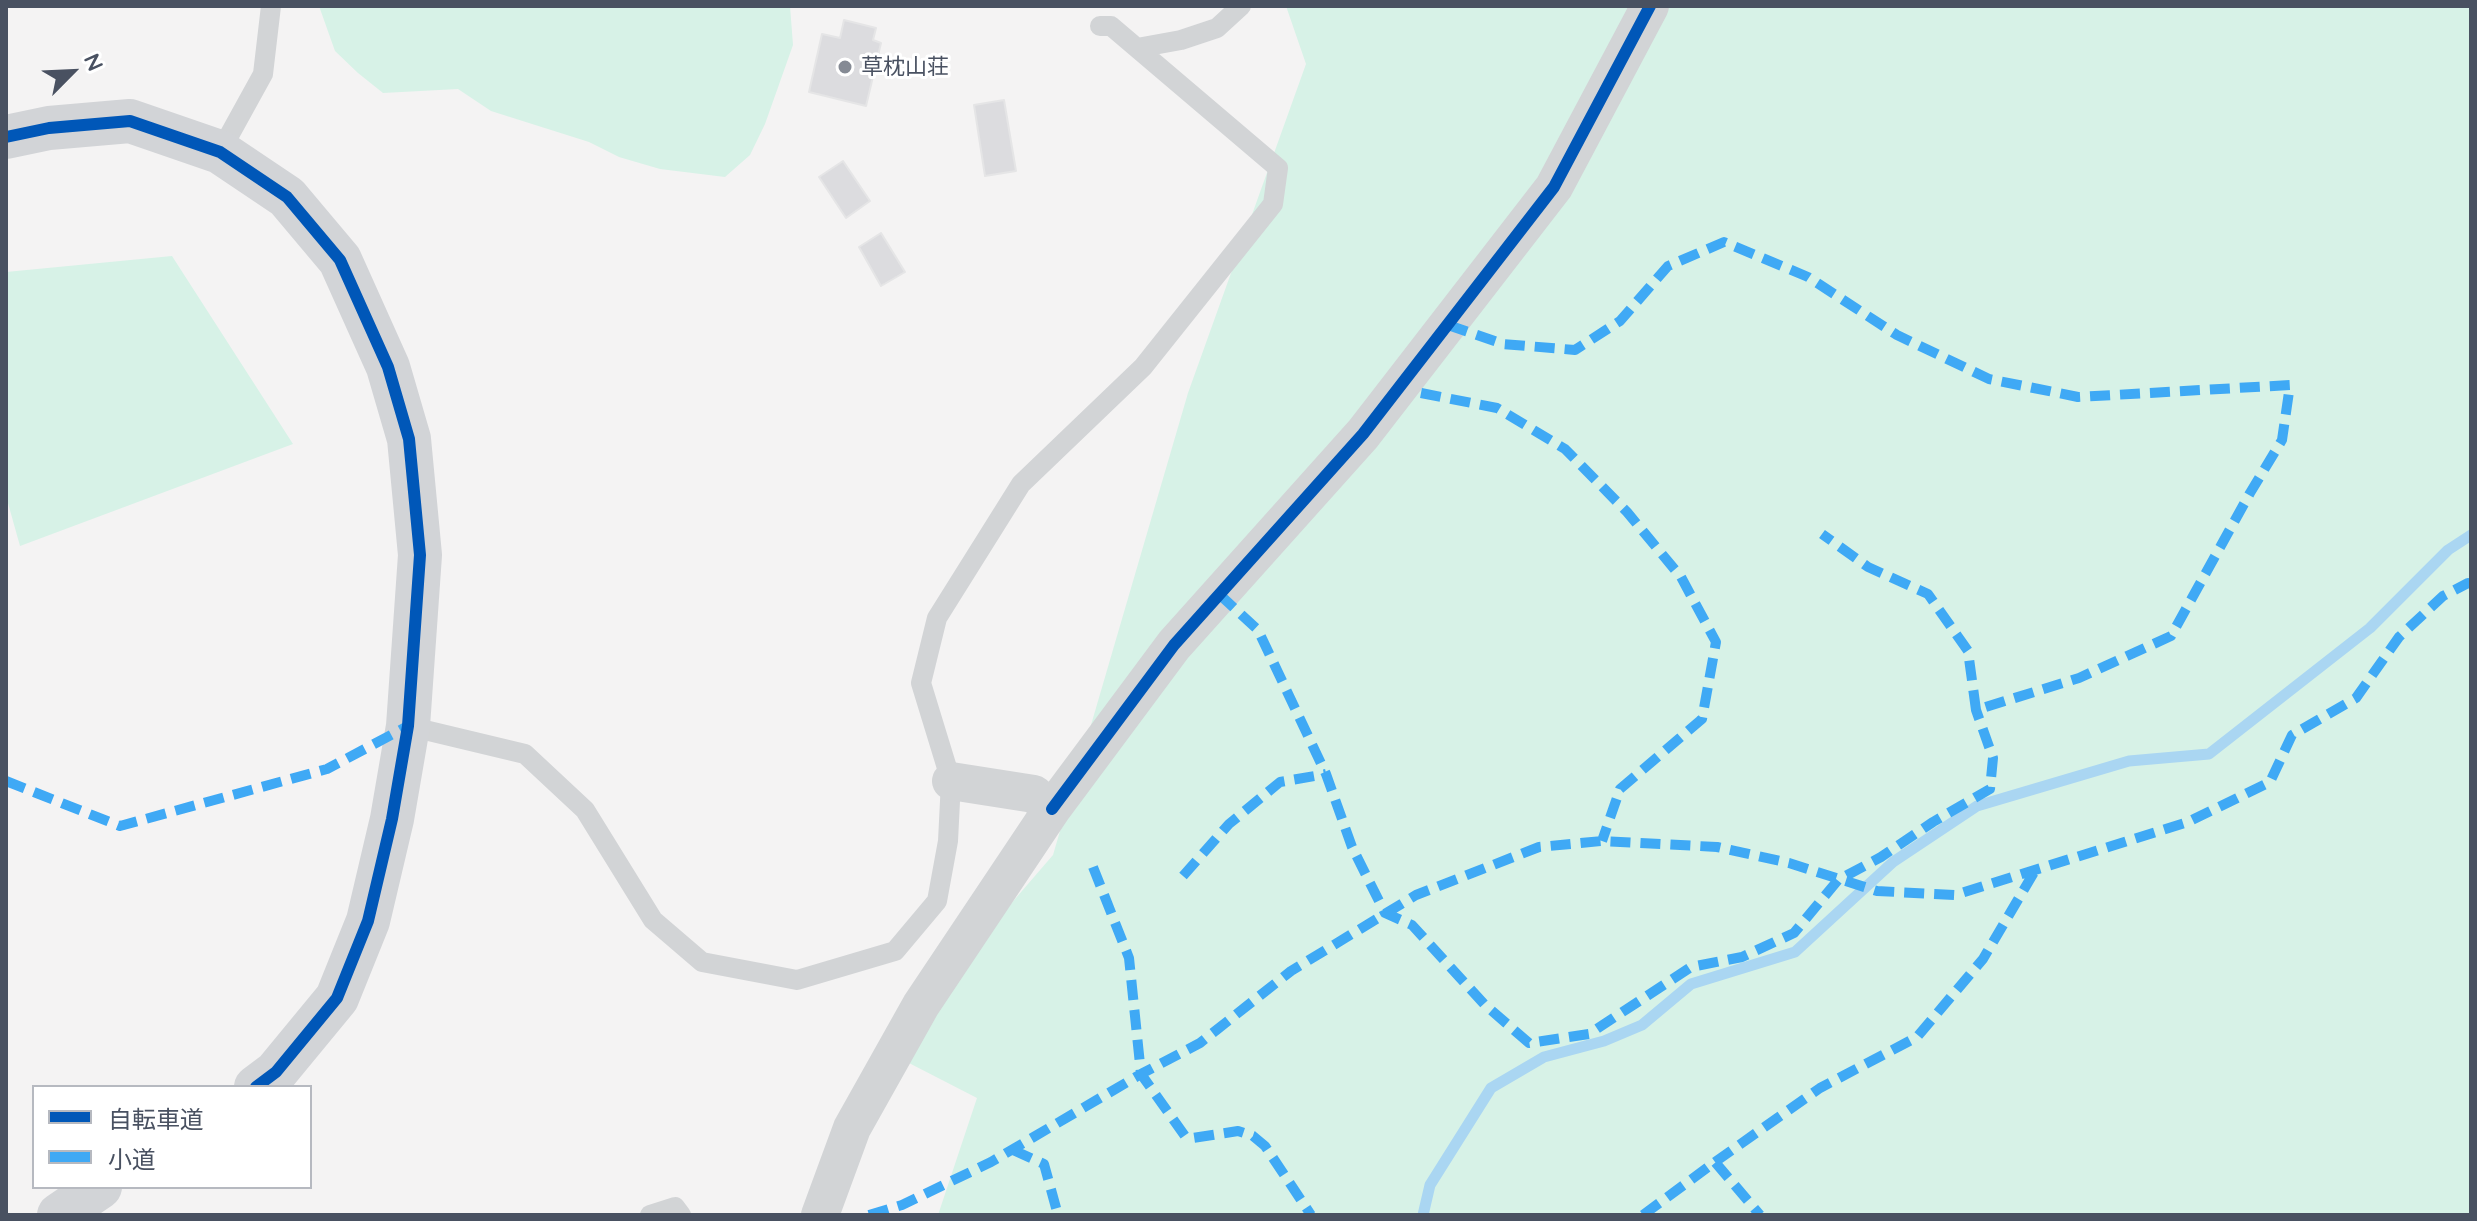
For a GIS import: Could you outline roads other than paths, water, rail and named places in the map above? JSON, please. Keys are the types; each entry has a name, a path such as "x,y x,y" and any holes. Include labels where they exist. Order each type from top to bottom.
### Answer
{"street":[{"path":"820,1215 852,1128 913,1019 1052,809 1174,645 1363,434 1554,187 1650,6"},
{"path":"6,137 49,128 130,121 220,152 287,197 340,260 388,367 409,439 420,555 408,726 392,819 368,921 337,998 276,1072 259,1085"},
{"path":"951,781 1034,794 1052,809"},
{"path":"59,1215 97,1189"}],"lane":[{"path":"220,152 263,74 271,6"},
{"path":"1137,48 1181,40 1217,28 1241,6"},
{"path":"408,726 525,754 585,810 653,920 702,962 797,980 895,951 937,901 948,841 951,781 921,683 937,618 1021,484 1143,367 1273,204 1278,168 1111,26 1100,26"},
{"path":"650,1215 675,1207 681,1215"}],"waterway":[{"path":"1423,1215 1430,1185 1491,1088 1544,1057 1604,1041 1642,1025 1691,984 1795,952 1893,862 1977,806 2129,761 2209,754 2370,628 2448,550 2471,535"}],"place":[{"name":"草枕山荘","path":"845,67"}]}
